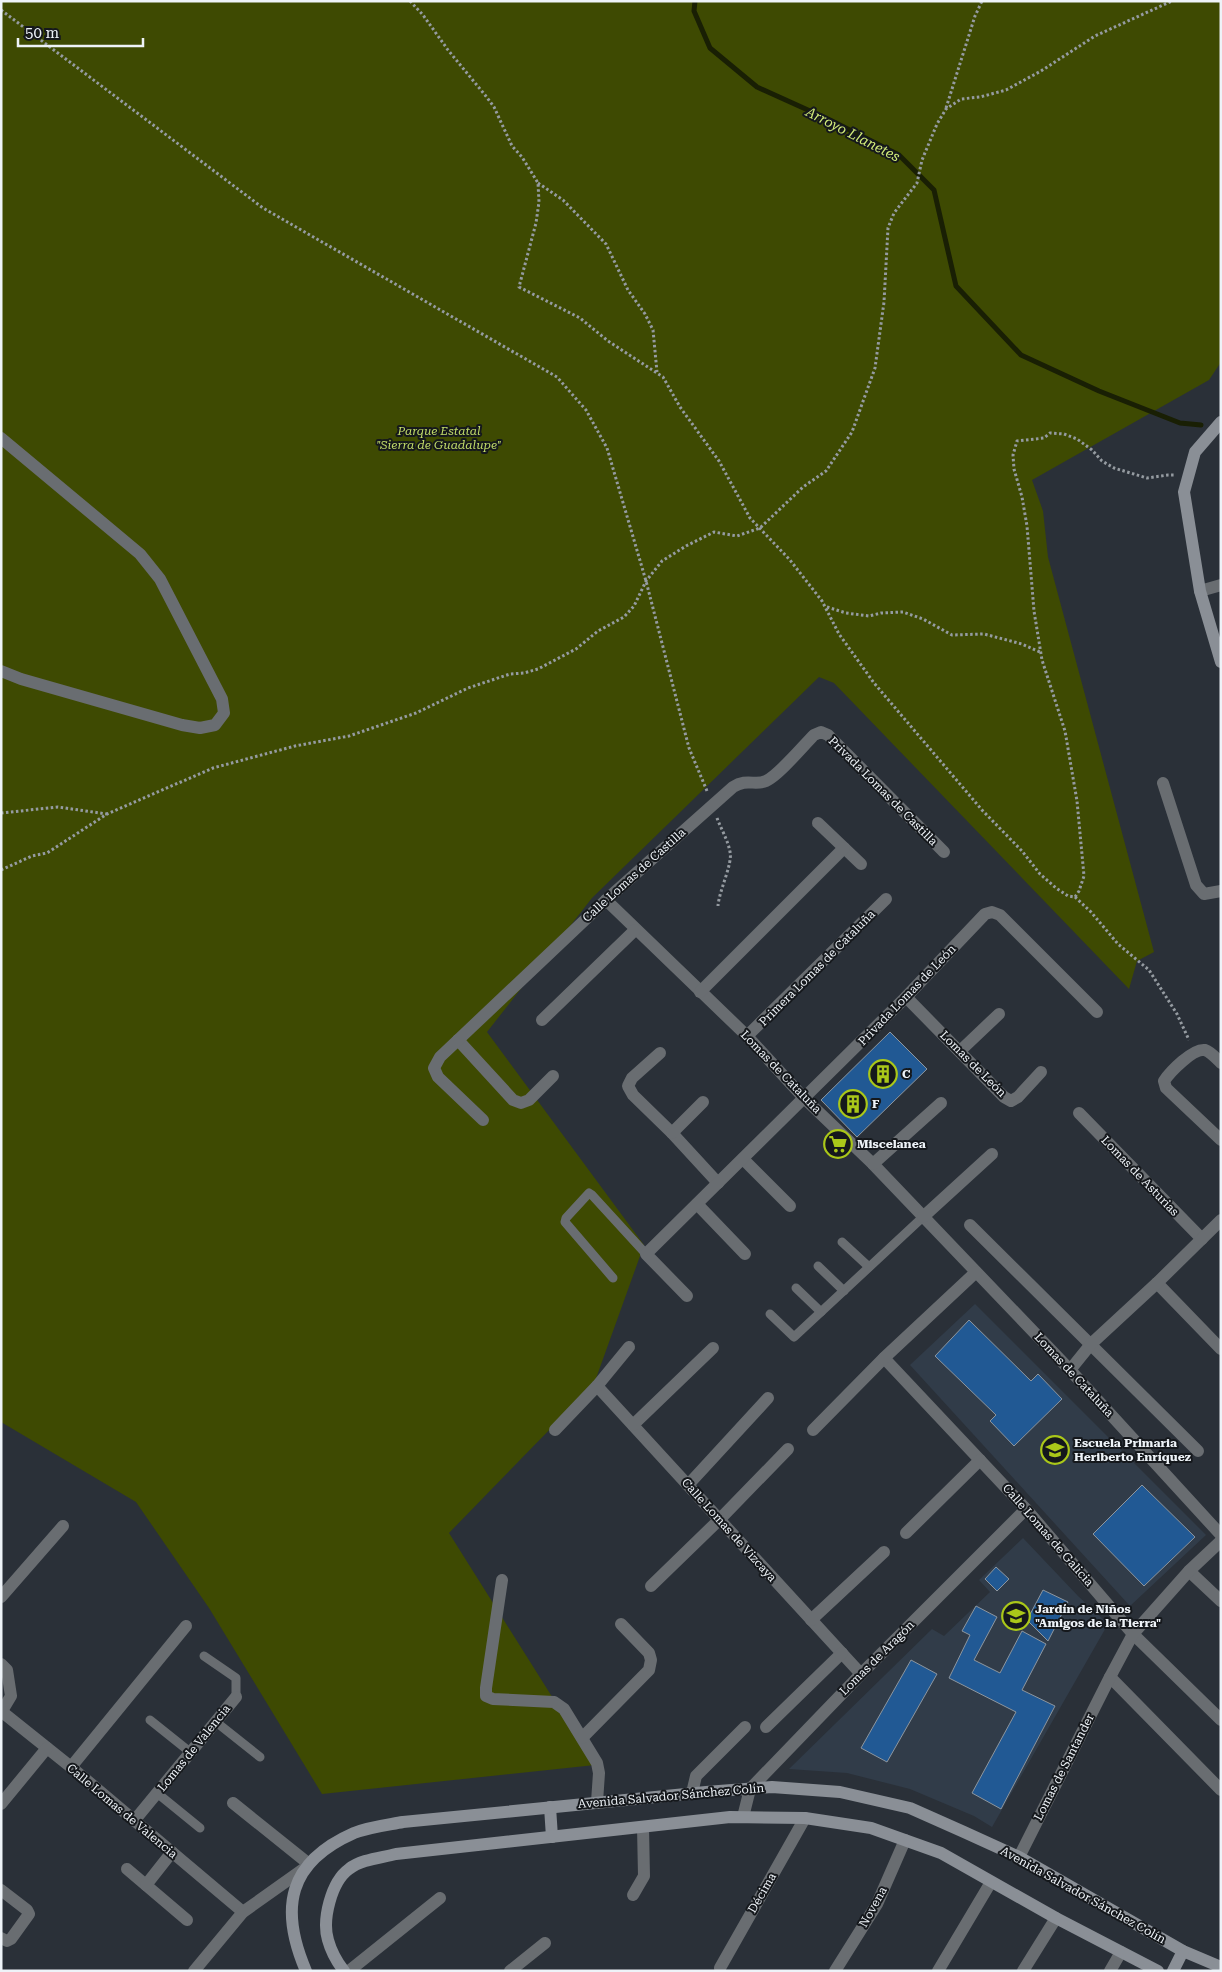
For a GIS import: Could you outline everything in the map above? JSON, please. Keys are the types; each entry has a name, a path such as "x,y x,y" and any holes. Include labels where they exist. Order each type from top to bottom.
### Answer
{"street":[{"path":"1221,422 1195,452 1184,492 1200,591 1221,662"},
{"path":"1,438 140,554 160,579 222,699 224,713 214,725 200,728 182,725 21,679 1,670"},
{"path":"1200,591 1221,585"},
{"name":"Calle Lomas de Castilla","path":"484,1120 438,1077 434,1068 440,1057 606,900 713,805 741,782 765,782 814,735 821,732"},
{"name":"Privada Lomas de Castilla","path":"821,732 828,735 944,852"},
{"path":"1163,783 1196,885 1204,894 1221,891"},
{"path":"818,823 862,864"},
{"path":"700,992 844,848"},
{"name":"Primera Lomas de Cataluña","path":"747,1036 886,899"},
{"name":"Lomas de Cataluña","path":"606,900 747,1036 804,1098 872,1164 1070,1370 1221,1535"},
{"name":"Privada Lomas de León","path":"646,1254 906,997 985,914 992,912 1000,915 1097,1012"},
{"path":"542,1020 635,930"},
{"name":"Lomas de León","path":"906,997 1004,1097 1011,1101 1018,1098 1041,1072"},
{"path":"960,1051 999,1014"},
{"path":"458,1040 513,1100 522,1103 529,1100 553,1076"},
{"path":"1221,1063 1205,1050 1194,1052 1168,1074 1164,1081 1166,1088 1221,1140"},
{"path":"660,1053 632,1078 628,1086 633,1095 672,1133 718,1183"},
{"path":"672,1133 703,1102"},
{"path":"872,1164 941,1103"},
{"name":"Lomas de Asturias","path":"1079,1114 1202,1239"},
{"path":"923,1217 992,1154"},
{"path":"743,1159 790,1206"},
{"path":"697,1204 745,1254"},
{"path":"1070,1370 1091,1344 1221,1220"},
{"path":"970,1225 1198,1451"},
{"path":"646,1254 687,1296"},
{"path":"813,1430 884,1358 976,1272"},
{"path":"1157,1283 1221,1349"},
{"path":"555,1430 597,1386 630,1347"},
{"path":"633,1425 713,1348"},
{"name":"Calle Lomas de Galicia","path":"884,1358 1026,1509 1133,1634"},
{"name":"Calle Lomas de Vizcaya","path":"597,1386 861,1674"},
{"path":"688,1484 768,1398"},
{"path":"650,1586 720,1519 788,1449"},
{"path":"906,1533 980,1460"},
{"name":"Lomas de Aragón","path":"743,1817 750,1789 861,1674 1026,1509"},
{"path":"1,1597 63,1526"},
{"name":"Lomas de Santander","path":"1020,1857 1133,1634 1189,1571 1221,1541"},
{"path":"811,1620 884,1552"},
{"path":"1189,1571 1221,1601"},
{"path":"502,1580 486,1696 493,1699 554,1702 564,1709 597,1763 599,1772 597,1802"},
{"path":"582,1738 650,1670 651,1660 649,1653 621,1624"},
{"path":"71,1767 186,1626"},
{"path":"1133,1634 1221,1720"},
{"path":"766,1726 842,1653"},
{"path":"1,1664 8,1670 11,1696 2,1711"},
{"path":"1110,1677 1221,1790"},
{"name":"Lomas de Valencia","path":"134,1821 236,1697"},
{"name":"Calle Lomas de Valencia","path":"2,1711 242,1912"},
{"path":"692,1793 696,1776 745,1727"},
{"path":"1,1804 47,1748"},
{"name":"Avenida Salvador Sánchez Colín","path":"307,1866 326,1848 356,1833 403,1822 597,1802 772,1787 840,1792 910,1808 1020,1857 1183,1951 1221,1967"},
{"path":"233,1803 307,1866"},
{"path":"550,1807 552,1837"},
{"path":"344,1971 327,1939 327,1914 335,1885 348,1869 366,1861 389,1856 743,1817 805,1818 871,1828 905,1840 940,1853 1056,1918 1158,1971"},
{"name":"Décima","path":"720,1968 805,1818"},
{"path":"633,1895 644,1876 643,1827"},
{"name":"Novena","path":"835,1971 877,1904 905,1840"},
{"path":"146,1885 172,1852"},
{"path":"194,1971 242,1912 307,1866"},
{"path":"306,1971 297,1949 291,1921 294,1893 307,1866"},
{"path":"127,1869 187,1920"},
{"path":"938,1971 992,1882"},
{"path":"1,1890 27,1910 29,1914 11,1939 7,1941 1,1938"},
{"path":"349,1971 440,1898"},
{"path":"1023,1971 1056,1918"},
{"path":"510,1971 545,1943"},
{"path":"1173,1971 1183,1951"},
{"path":"1110,1971 1121,1952"}],"lane":[{"path":"613,1278 565,1222 566,1218 589,1193 646,1254"},
{"path":"770,1314 794,1337 923,1217"},
{"path":"842,1242 869,1267"},
{"path":"818,1266 844,1291"},
{"path":"796,1288 821,1312"},
{"name":"Lomas de Valencia","path":"204,1656 236,1678 236,1697"},
{"path":"150,1720 190,1752"},
{"path":"216,1722 260,1758"},
{"path":"157,1793 200,1828"}],"path":[{"path":"410,1 494,107 512,146 522,157 538,183 563,200 606,244 628,290 645,314 653,330 657,372"},
{"path":"1,870 32,856 47,853 107,814 213,768 295,746 349,736 416,713 468,688 510,674 538,669 576,649 598,630 624,617 634,606 646,581 662,560 714,532 737,536 760,528 803,487 826,471 852,432 875,368 884,302 888,228 894,213 917,183 922,160 937,124 946,109 982,1"},
{"path":"946,109 961,99 980,97 1006,90 1041,71 1095,36 1172,1"},
{"path":"1,10 263,208 558,377 586,410 607,448 646,581 689,748 731,852 730,861 720,890 718,906"},
{"path":"538,183 539,202 536,223 519,287 580,318 608,340 663,377 680,407 707,443 750,518 790,560 826,606 847,647 874,683 987,816 1022,851 1040,874 1068,896 1075,897 1091,912 1118,944 1149,970 1177,1014 1194,1052"},
{"path":"1075,897 1084,876 1073,777 1065,731 1041,652 1034,611 1027,526 1022,497 1014,469 1013,455 1017,441 1044,438 1050,433 1064,434 1077,439 1092,450 1102,461 1114,468 1147,478 1168,474 1188,478"},
{"path":"826,606 846,614 869,616 881,613 903,612 924,618 952,635 984,634 1022,644 1041,652"},
{"path":"1,813 58,807 107,814"}],"shaded area":[{"name":"Escuela Primaria Heriberto Enríquez","path":"975,1304 1206,1535 1130,1606 910,1365"},
{"path":"1023,1538 1078,1596 1108,1624 992,1827 974,1816 910,1789 847,1773 789,1769 932,1629 944,1636 990,1592 979,1580"}],"green space":[{"name":"Parque Estatal \"Sierra de Guadalupe\"","path":"1,1 1221,1 1221,362 1209,380 1032,480 1043,511 1048,557 1154,952 1137,961 1129,989 834,683 819,677 592,898 487,1032 644,1245 594,1384 449,1533 595,1765 322,1794 209,1608 136,1502 1,1422"}],"building":[{"path":"890,1032 927,1069 857,1137 821,1100"},
{"path":"969,1320 1031,1381 1038,1374 1062,1399 1014,1446 990,1421 996,1415 935,1356"},
{"path":"1142,1485 1195,1537 1144,1586 1093,1534"},
{"path":"996,1567 1009,1579 997,1591 985,1579"},
{"path":"1043,1590 1068,1602 1048,1641 1027,1620"},
{"path":"976,1606 997,1617 974,1660 1000,1673 1022,1631 1046,1644 1022,1690 1055,1706 1001,1809 972,1793 1016,1712 949,1678 970,1635 962,1631"},
{"path":"911,1660 937,1674 887,1762 861,1748"}],"waterway":[{"name":"Arroyo Llanetes","path":"695,1 694,11 710,48 757,87 830,120 899,155 934,190 956,286 1021,355 1099,391 1180,423 1201,425"}],"place":[{"name":"C","path":"883,1074"},
{"name":"F","path":"853,1104"},
{"name":"Miscelanea","path":"838,1144"},
{"name":"Escuela Primaria Heriberto Enríquez","path":"1055,1450"},
{"name":"Jardín de Niños \"Amigos de la Tierra\"","path":"1016,1616"}]}
